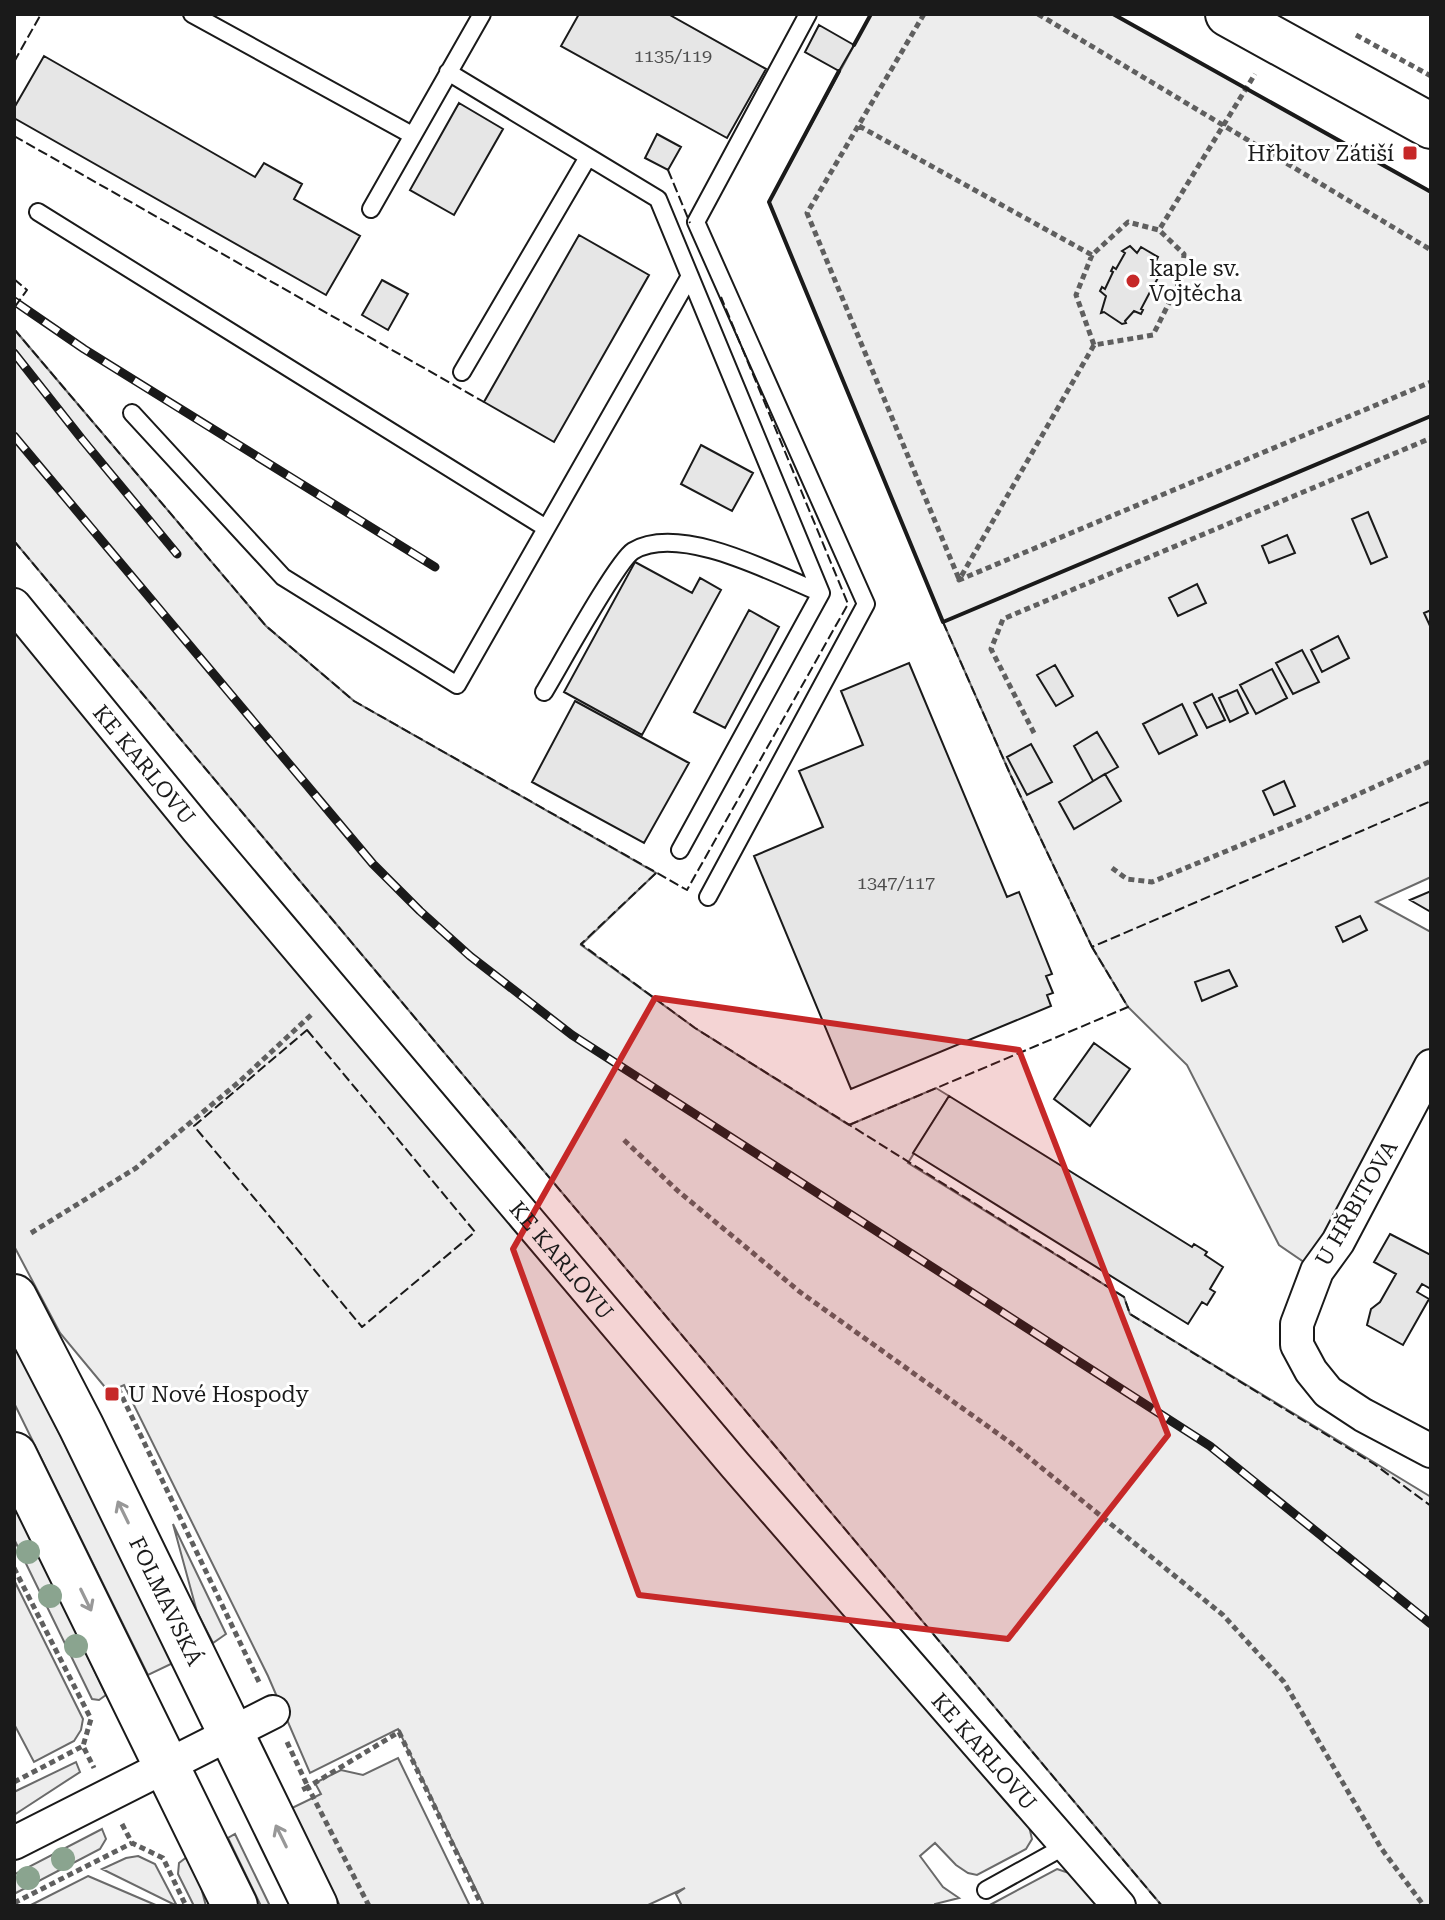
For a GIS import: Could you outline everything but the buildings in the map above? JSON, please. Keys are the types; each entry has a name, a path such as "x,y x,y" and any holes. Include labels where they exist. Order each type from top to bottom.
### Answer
{"main road":[{"path":"1228,14 1431,126"},
{"name":"FOLMAVSKÁ","path":"14,1297 315,1906"},
{"path":"14,1455 235,1906"}],"street":[{"name":"KE KARLOVU","path":"14,605 335,992 735,1465 1119,1906"},
{"name":"U HŘBITOVA","path":"1431,1066 1338,1242 1317,1271 1297,1324 1297,1345 1311,1371 1328,1392 1363,1415 1431,1451"},
{"path":"14,1843 273,1712"}],"lane":[{"path":"192,14 412,135"},
{"path":"371,209 482,14"},
{"path":"708,897 866,604 696,222 808,14"},
{"path":"448,72 658,199 821,593"},
{"path":"462,372 588,157"},
{"path":"38,212 546,528"},
{"path":"132,413 283,577 457,685 690,276"},
{"path":"544,692 609,584 632,552 659,543 704,545 821,593"},
{"path":"680,850 821,593"},
{"path":"986,1890 1067,1845"}],"path":[{"path":"924,14 807,213 959,580"},
{"path":"1038,14 1431,250"},
{"path":"1355,35 1431,76"},
{"path":"1159,230 1261,66"},
{"path":"859,126 1092,255"},
{"path":"959,580 1094,345 1076,295 1092,255 1128,222 1159,230 1184,254 1182,277 1153,335 1094,345"},
{"path":"959,580 1431,382"},
{"path":"1034,733 991,649 1003,619 1431,438"},
{"path":"1112,868 1127,879 1152,882 1292,824 1431,761"},
{"path":"31,1233 136,1168 240,1081 335,992"},
{"path":"624,1140 678,1191 800,1292 1011,1443 1223,1615 1284,1682 1381,1848 1424,1906"},
{"path":"14,1568 91,1719 83,1746 14,1782"},
{"path":"369,1906 308,1787 399,1732 482,1906"},
{"path":"14,1903 132,1843 163,1858 186,1906"}],"highlighted area":[{"path":"655,998 1019,1050 1168,1435 1008,1639 639,1595 513,1249"}],"shaded area":[{"path":"871,14 1113,14 1431,192 1431,877 1376,902 1431,932 1431,1066 1317,1271 1279,1245 1187,1065 1128,1007 1092,947 943,622 769,202"},
{"path":"14,329 266,626 354,701 656,873 581,945 695,1028 849,1125 936,1088 949,1096 908,1163 1124,1297 1130,1314 1431,1497 1431,1906 1162,1906 14,541"},
{"path":"14,629 1028,1822 1032,1839 1026,1849 977,1875 956,1865 935,1843 920,1856 943,1887 959,1898 935,1906 682,1906 676,1894 685,1888 646,1906 484,1906 398,1729 310,1773 268,1676 124,1385 109,1392 60,1333 14,1246"},
{"path":"14,1342 173,1663 148,1675 14,1403"},
{"path":"14,1502 106,1695 99,1700 92,1699 14,1539"},
{"path":"173,1524 226,1634 213,1643 197,1612"},
{"path":"14,1580 83,1719 74,1741 34,1762 14,1724"},
{"path":"398,1758 470,1906 340,1906 292,1808 321,1794 315,1783 341,1770 363,1775"},
{"path":"76,1762 80,1772 14,1815 14,1792"},
{"path":"102,1829 106,1839 100,1849 14,1894 15,1874"},
{"path":"235,1834 270,1906 261,1906 228,1838"},
{"path":"138,1856 155,1864 177,1906 102,1869"},
{"path":"188,1856 198,1876 206,1906 194,1906 178,1874 179,1863"},
{"path":"1057,1869 1072,1874 1100,1906 988,1906"},
{"path":"88,1876 158,1906 29,1906"}],"railway":[{"path":"14,301 84,349 435,567"},
{"path":"14,353 177,554"},
{"path":"14,436 373,864 470,956 572,1035 1210,1446 1431,1624"}],"fence":[{"path":"14,62 41,14"},
{"path":"14,136 484,402"},
{"path":"668,170 690,223"},
{"path":"14,279 27,290 14,308"},
{"path":"14,329 266,626 354,701 687,890 848,604 721,297"},
{"path":"14,541 1162,1906"},
{"path":"943,622 1092,947 1431,801"},
{"path":"656,873 581,944 695,1028 1124,1297 1130,1314 1374,1464 1431,1506"},
{"path":"849,1125 1128,1007 1092,947"},
{"path":"307,1030 475,1232 362,1327 194,1126 307,1030"}],"wall":[{"path":"854,45 871,14"},
{"path":"1113,14 1431,192"},
{"path":"839,71 769,202 943,622 1431,416"}],"place":[{"name":"Hřbitov Zátiší","path":"1410,153"},
{"name":"kaple sv. Vojtěcha","path":"1133,281"},
{"name":"U Nové Hospody","path":"112,1394"}]}
